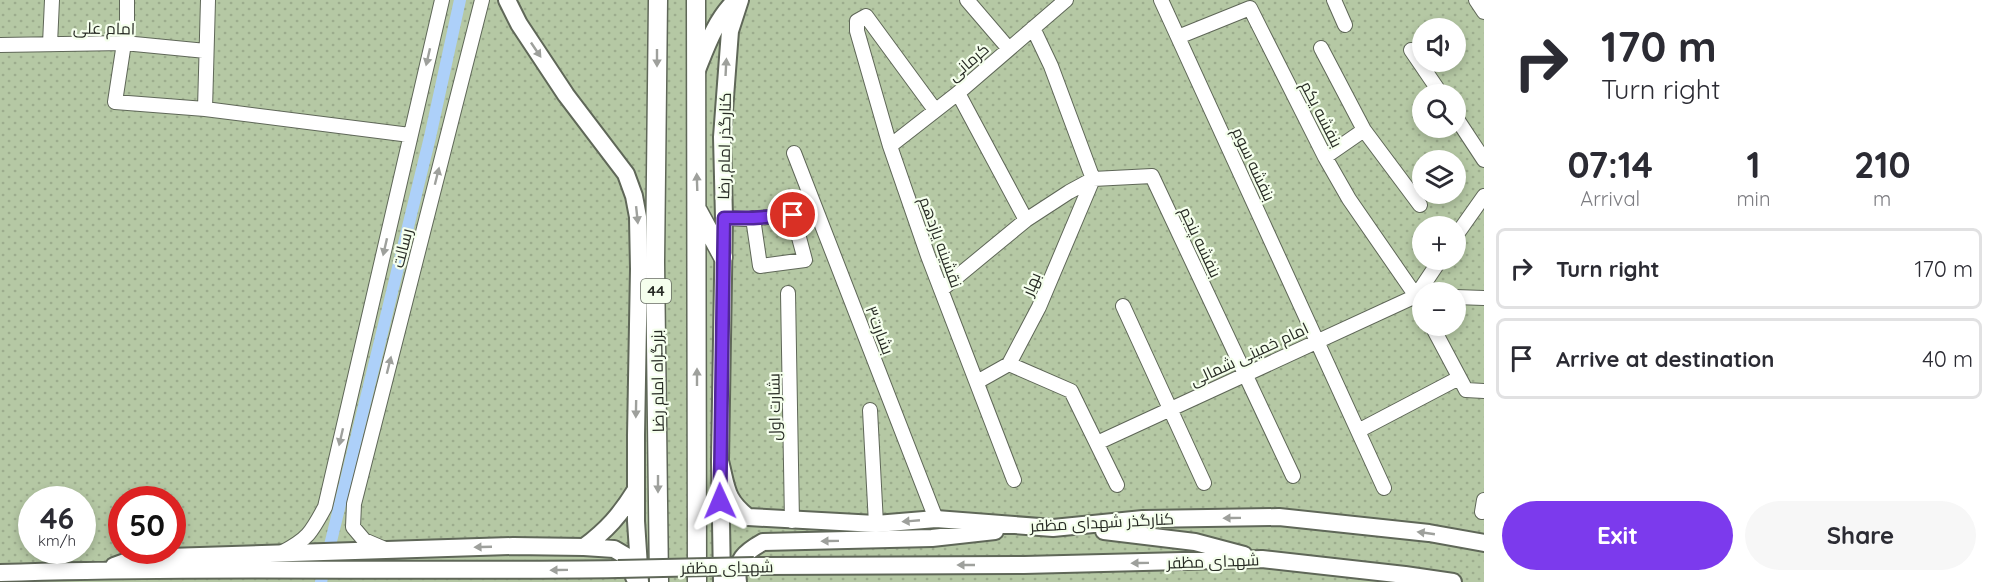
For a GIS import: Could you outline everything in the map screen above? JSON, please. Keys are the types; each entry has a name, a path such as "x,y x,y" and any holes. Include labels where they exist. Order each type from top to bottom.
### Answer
{"highway":[{"name":"بزرگراه امام رضا","path":"657,0 655,262 659,582"},
{"path":"696,0 697,582"},
{"path":"698,210 723,257"}],"main road":[{"path":"507,0 519,24 566,95 626,174 634,196 638,217 639,260 636,521 640,582"},
{"path":"696,71 715,27 736,0"},
{"name":"کنارگذر امام رضا","path":"722,582 720,461 724,218 722,137 726,57 730,31 741,0"},
{"name":"کنارگذر شهدای مظفر","path":"720,461 729,496 734,506 748,517 876,524 936,519 1053,528 1143,519 1280,517 1429,533 1484,543"},
{"path":"584,547 606,531 624,510 637,488"},
{"path":"738,582 737,568 747,551 763,542 932,538 1035,527"},
{"path":"1053,528 1124,532 1195,542 1262,559"},
{"path":"102,570 136,558 513,546 584,547 614,549 626,556 634,574 634,582"},
{"name":"شهدای مظفر","path":"0,573 102,570 618,569 1128,563 1262,559 1453,582"}],"street":[{"path":"50,44 52,0"},
{"path":"127,0 126,43 115,102 205,109 410,135"},
{"path":"205,109 208,0"},
{"name":"رسالت","path":"279,554 299,543 312,532 325,507 442,0"},
{"name":"رسالت","path":"387,550 364,540 353,527 354,504 482,0"},
{"path":"967,0 1009,49"},
{"name":"کرمانی","path":"890,147 958,93 1066,0"},
{"name":"بنفشه سوم","path":"1161,0 1384,488"},
{"path":"1334,0 1344,25"},
{"path":"1476,0 1484,12"},
{"name":"بنفشه یکم","path":"1178,36 1250,8 1325,157 1349,199 1412,288"},
{"name":"نقشینه یازدهم","path":"935,110 866,16 857,21 857,31 890,147 941,290 1014,480"},
{"path":"941,290 1026,220 1093,179 1051,66 1033,28"},
{"name":"امام علی","path":"0,45 126,43 206,51"},
{"path":"1321,48 1364,130 1420,205"},
{"path":"1411,50 1434,84"},
{"path":"958,93 1026,220"},
{"path":"1325,157 1364,130"},
{"path":"1466,133 1484,160"},
{"name":"بشارت۳","path":"794,153 936,519"},
{"name":"بنفشه پنجم","path":"1093,179 1152,176 1245,375"},
{"name":"بهار","path":"1009,364 1040,307 1093,179"},
{"path":"1466,225 1478,212 1484,196"},
{"path":"724,218 793,215 805,260 760,266 753,218"},
{"name":"بشارت اول","path":"788,293 792,521"},
{"path":"1466,297 1484,298"},
{"name":"امام خمینی شمالی","path":"1096,443 1317,341 1412,302"},
{"path":"1123,306 1204,483"},
{"path":"1437,336 1462,384"},
{"path":"977,382 1009,364 1071,391 1117,485"},
{"path":"1245,375 1293,476"},
{"path":"1358,430 1462,384 1484,391"},
{"path":"870,410 876,524"}],"green space":[{"path":"0,0 1484,0 1484,582 0,582"}],"waterway":[{"path":"321,582 430,137 460,0"}],"route":[{"path":"720,501 724,218 793,215"}]}
